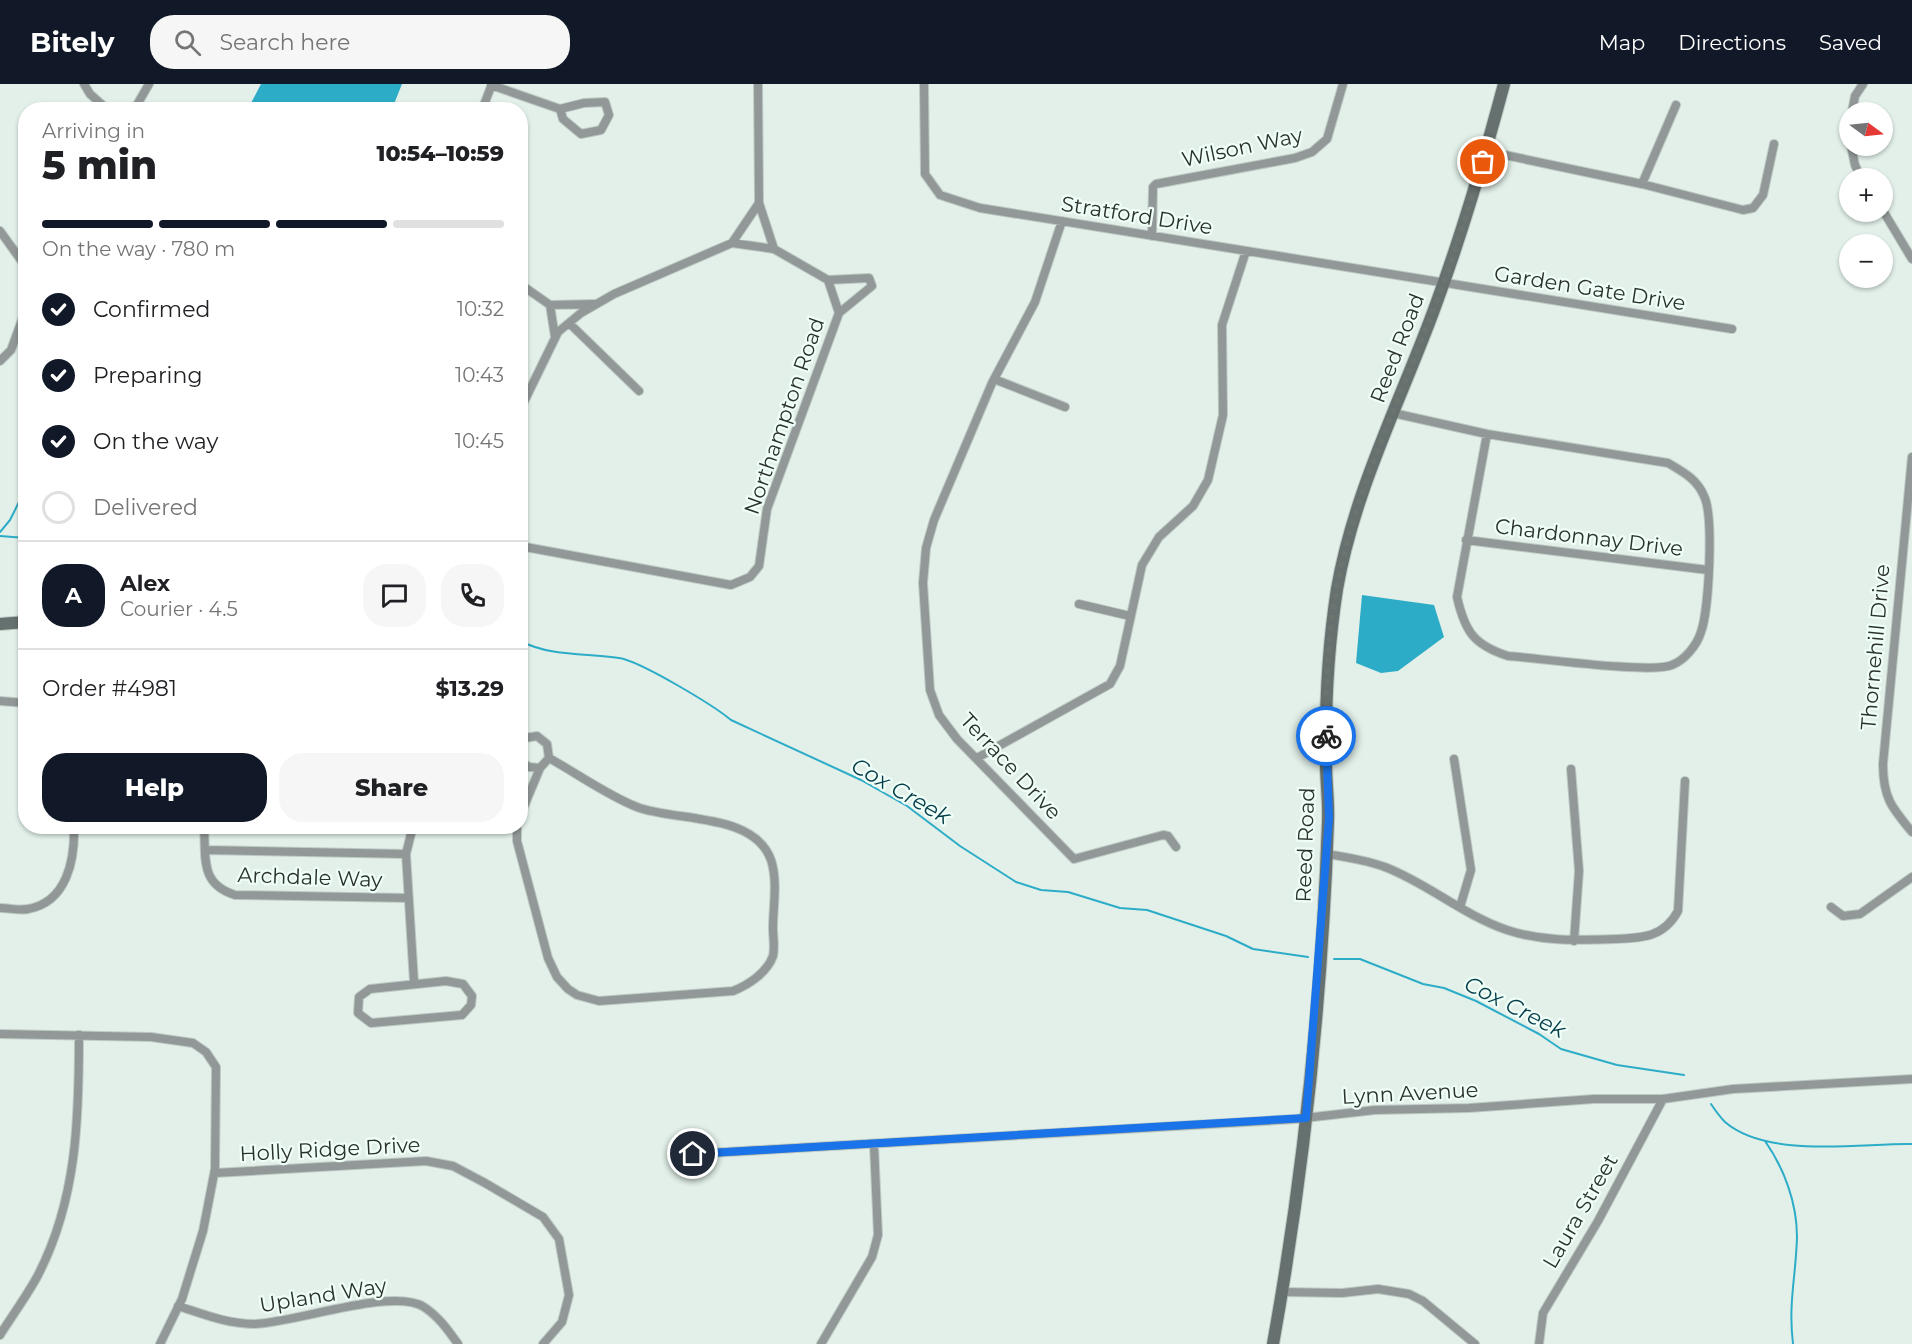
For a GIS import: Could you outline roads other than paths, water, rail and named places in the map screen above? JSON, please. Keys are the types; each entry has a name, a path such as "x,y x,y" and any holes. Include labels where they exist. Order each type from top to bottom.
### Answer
{"street":[{"path":"84,84 99,102"},
{"path":"139,102 149,84"},
{"path":"485,102 492,84 560,110 584,103 604,102 609,115 601,130 581,134 563,119 560,110"},
{"path":"758,84 759,203 774,249"},
{"name":"Stratford Drive","path":"924,84 925,174 940,195 980,208 1443,282"},
{"name":"Wilson Way","path":"1152,236 1152,187 1156,184 1295,158 1312,152 1327,139 1342,84"},
{"name":"Reed Road","path":"1273,1344 1306,1118 1329,818 1326,690 1330,632 1344,556 1393,412 1443,282 1486,151 1504,84"},
{"path":"1854,102 1863,84"},
{"path":"1642,184 1676,105"},
{"path":"1486,151 1642,184 1743,210 1753,208 1763,195 1774,144"},
{"path":"528,393 555,337 569,323 596,304 732,243 759,203"},
{"name":"Terrace Drive","path":"1062,221 1035,302 994,379 934,520 923,568 930,690 939,715 1074,859 1163,835 1168,836 1176,847"},
{"path":"1890,222 1912,259"},
{"path":"0,231 18,256"},
{"path":"732,243 774,249 828,280"},
{"path":"977,758 1110,684 1120,666 1142,565 1159,537 1193,506 1208,480 1223,415 1222,325 1246,251"},
{"name":"Northampton Road","path":"528,547 731,585 750,577 759,567 767,509 840,313 872,286 869,278 828,280 840,313"},
{"name":"Garden Gate Drive","path":"1443,282 1732,329"},
{"path":"528,290 550,305 596,304"},
{"path":"550,305 555,337"},
{"path":"569,323 639,392"},
{"path":"0,361 11,350 18,331"},
{"path":"994,379 1065,407"},
{"path":"1393,412 1486,434 1668,463 1688,474 1706,498 1710,520 1706,609 1701,632 1692,650 1671,666 1646,668 1508,656 1487,649 1471,635 1461,617 1457,597 1486,434"},
{"name":"Thornehill Drive","path":"1912,457 1882,764 1886,795 1891,807 1912,832"},
{"name":"Chardonnay Drive","path":"1466,540 1708,570"},
{"path":"1078,604 1130,616"},
{"path":"0,624 18,623"},
{"path":"0,700 18,702"},
{"path":"528,738 537,736 547,744 549,758"},
{"path":"528,797 540,768 549,758"},
{"path":"519,834 522,861 548,958 557,977 578,995 599,1002 733,991 749,984 762,972 773,956 774,880 771,861 765,849 753,836 736,827 637,807 549,758"},
{"path":"1454,759 1471,870 1460,907"},
{"path":"528,767 540,768"},
{"path":"1571,769 1579,871 1574,940"},
{"path":"1326,854 1358,859 1386,867 1496,925 1524,935 1574,940 1650,937 1667,927 1678,911 1681,893 1685,782"},
{"path":"0,908 29,909 42,904 57,893 68,876 74,834"},
{"name":"Archdale Way","path":"204,834 210,882 219,890 235,895 408,898"},
{"path":"411,834 406,854 414,982"},
{"name":"Archdale Way","path":"205,850 406,854"},
{"path":"1831,907 1843,916 1860,914 1912,877"},
{"path":"446,981 463,984 472,996 471,1005 462,1015 371,1023 358,1013 358,997 370,989 414,982 446,981"},
{"path":"0,1034 151,1037 193,1043 206,1052 216,1067 214,1173 203,1231 178,1306 160,1344"},
{"path":"0,1335 37,1276 69,1190 79,1121 79,1035"},
{"name":"Lynn Avenue","path":"693,1154 1306,1118 1375,1110 1469,1108 1594,1099 1663,1099 1733,1089 1912,1079"},
{"name":"Laura Street","path":"1539,1344 1543,1313 1598,1221 1663,1099"},
{"path":"821,1344 872,1257 878,1235 874,1145"},
{"name":"Holly Ridge Drive","path":"214,1173 416,1161 453,1166 543,1217 559,1239 569,1295 562,1322 543,1344"},
{"path":"1282,1292 1342,1293 1378,1289 1409,1294 1423,1301 1475,1344"},
{"name":"Upland Way","path":"178,1306 218,1320 252,1324 285,1322 387,1300 409,1301 423,1306 444,1323 458,1344"}],"water":[{"path":"261,84 402,84 395,102 252,102"},
{"path":"1362,595 1434,605 1444,637 1398,671 1381,673 1356,663"}],"waterway":[{"path":"0,532 10,520 18,504"},
{"name":"Cox Creek","path":"0,536 18,537"},
{"name":"Cox Creek","path":"528,644 557,652 619,658 643,667 693,695 731,720 861,780 907,806 960,846 1016,882 1041,890 1068,892 1120,908 1147,910 1226,936 1253,949 1308,957"},
{"name":"Cox Creek","path":"1334,959 1360,959 1423,984 1444,988 1476,1001 1539,1034 1561,1049 1617,1065 1684,1075"},
{"name":"Cox Creek","path":"1711,1104 1725,1122 1743,1134 1765,1141 1815,1146 1912,1144"},
{"path":"1765,1141 1783,1174 1795,1211 1797,1237 1792,1302 1793,1344"}]}
